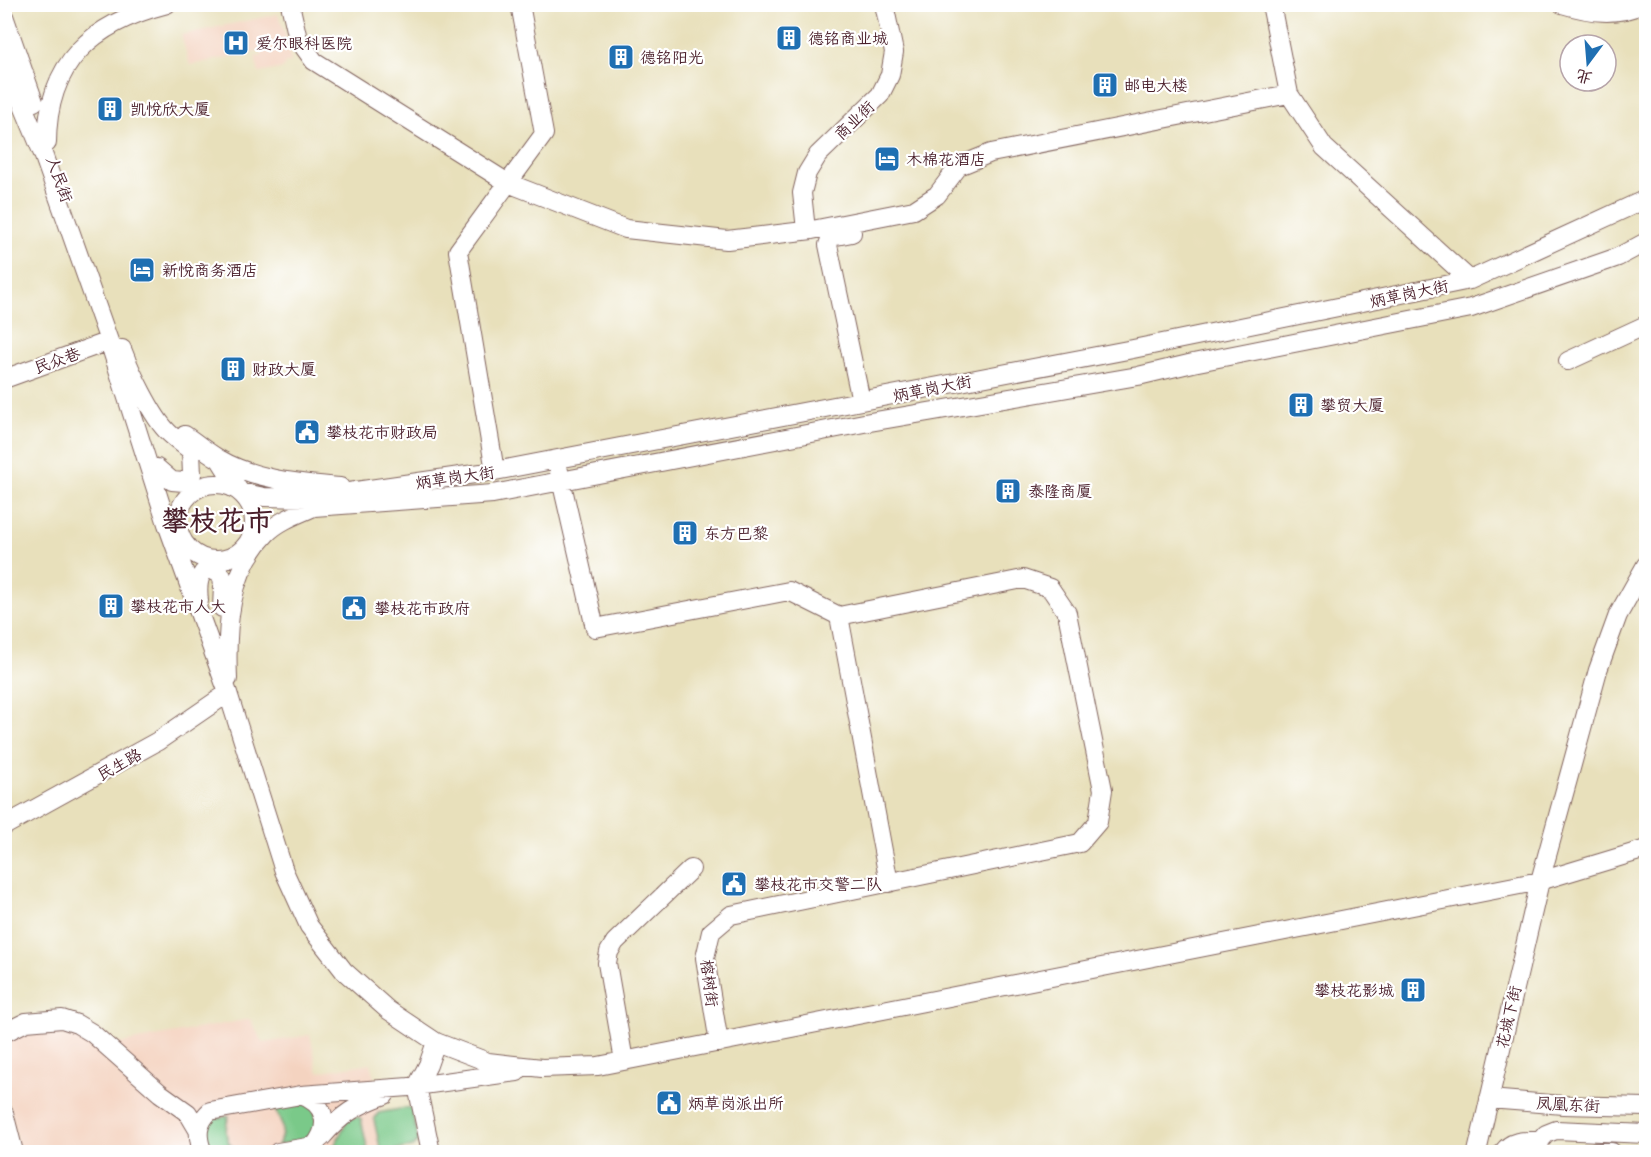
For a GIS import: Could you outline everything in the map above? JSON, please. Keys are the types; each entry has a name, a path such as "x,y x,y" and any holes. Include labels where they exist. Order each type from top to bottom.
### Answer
{"street":[{"path":"47,143 47,123 54,90 70,60 84,44 107,28 167,4"},
{"path":"290,4 298,39 314,61 508,183 626,229 727,240 807,231 914,210 937,195 958,166 991,153 1289,94"},
{"path":"495,471 458,251 544,134 520,4"},
{"name":"商业街","path":"807,231 802,193 807,173 818,155 880,95 890,75 894,52 884,4"},
{"path":"1271,4 1289,94 1324,147 1470,280"},
{"path":"1562,4 1591,12 1629,11 1642,4"},
{"name":"人民街","path":"4,16 114,341"},
{"name":"人民街","path":"4,60 43,154 114,341"},
{"name":"炳草岗大街","path":"391,494 495,471 1122,351 1470,280 1647,199"},
{"path":"861,401 828,245 831,237 910,221 914,210"},
{"name":"炳草岗大街","path":"391,494 493,494 864,423 1138,376 1192,363 1471,308 1618,257 1647,242"},
{"path":"1568,361 1647,325"},
{"path":"114,341 154,413 167,431 191,451 192,475 184,482 172,481 157,468"},
{"path":"114,341 180,536 194,554 205,559 228,558 288,518 314,507 391,494"},
{"path":"114,341 148,468 228,693 284,871 309,926 344,971 388,1010 436,1042 488,1062 542,1068"},
{"name":"民众巷","path":"4,379 114,341"},
{"path":"144,393 179,430 219,460 248,471 306,484 391,494"},
{"path":"219,460 248,501 254,513 255,524 252,536 242,550 232,597 227,657 228,693"},
{"path":"557,460 595,628 789,591 839,615 889,883"},
{"path":"209,641 177,523 178,511 192,491 203,485 216,483 240,492 264,497 307,498 391,494"},
{"path":"232,597 249,558 266,533"},
{"name":"花城下街","path":"1477,1152 1540,881 1598,670 1618,615 1647,565"},
{"path":"201,611 197,586 199,579 208,569 215,570 222,576 223,623 227,657"},
{"name":"榕树街","path":"719,1043 705,958 711,932 731,915 1080,843 1098,822 1103,790 1067,613 1050,588 1023,579 839,615"},
{"name":"民生路","path":"4,826 158,741 228,693"},
{"path":"188,1113 301,1095 413,1086 542,1068 598,1066 1540,881 1647,849"},
{"path":"624,1061 607,963 609,952 615,942 691,869"},
{"path":"4,1033 26,1022 62,1019 77,1024 92,1033 160,1093 188,1113 198,1130 203,1152"},
{"path":"278,1152 314,1146 339,1118 362,1103 413,1086 428,1065 436,1042"},
{"path":"413,1086 431,1152"},
{"path":"301,1095 312,1099 320,1106 324,1125 321,1138"},
{"name":"凤凰东街","path":"1489,1099 1563,1105 1647,1107"},
{"path":"198,1130 202,1118 210,1111"},
{"path":"4,1113 14,1152"},
{"path":"1503,1152 1507,1146 1519,1141 1540,1146 1546,1134 1562,1130 1647,1134"},
{"path":"1595,1152 1612,1152"}],"shaded area":[{"name":"爱尔眼科医院","path":"278,14 285,32 291,62 285,63 284,68 259,73 255,57 262,56 260,51 190,65 181,35"},
{"path":"250,1019 263,1043 310,1035 318,1072 371,1063 388,1152 19,1152 5,1085 4,1040 27,1028 61,1025 101,1047"}],"green space":[{"path":"307,1102 314,1106 318,1131 314,1138 278,1145 282,1135 282,1125 279,1116 272,1108"},
{"path":"411,1107 418,1141 413,1147 381,1152 374,1120 378,1113"},
{"path":"229,1116 226,1126 227,1136 237,1152 209,1152 203,1126 208,1120"},
{"path":"358,1117 361,1119 368,1152 334,1152 333,1148 348,1119"}],"place":[{"name":"德铭商业城","path":"789,38"},
{"name":"爱尔眼科医院","path":"236,43"},
{"name":"德铭阳光","path":"621,57"},
{"name":"邮电大楼","path":"1105,85"},
{"name":"凯悦欣大厦","path":"110,109"},
{"name":"木棉花酒店","path":"887,159"},
{"name":"新悦商务酒店","path":"142,270"},
{"name":"财政大厦","path":"233,369"},
{"name":"攀贸大厦","path":"1301,405"},
{"name":"攀枝花市财政局","path":"307,432"},
{"name":"泰隆商厦","path":"1008,491"},
{"name":"东方巴黎","path":"685,533"},
{"name":"攀枝花市人大","path":"111,606"},
{"name":"攀枝花市政府","path":"354,608"},
{"name":"攀枝花市交警二队","path":"734,884"},
{"name":"攀枝花影城","path":"1413,990"},
{"name":"炳草岗派出所","path":"669,1103"}],"district":[{"name":"攀枝花市","path":"217,520"}]}
